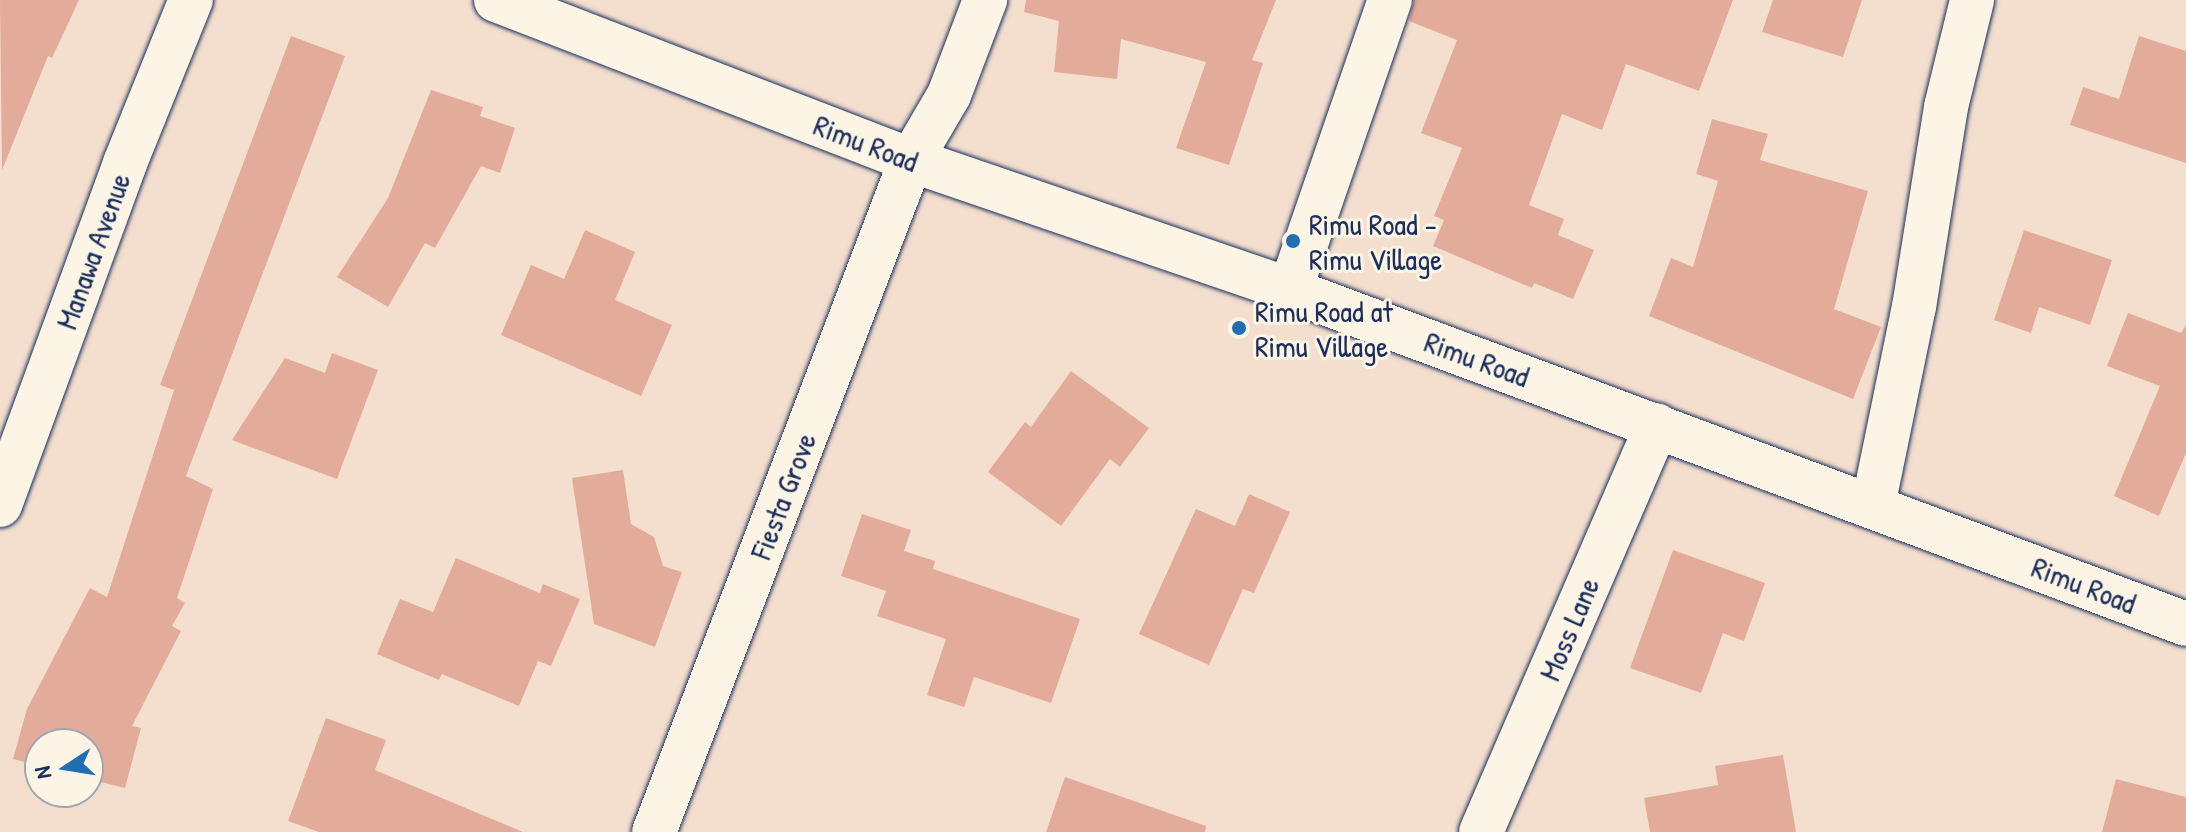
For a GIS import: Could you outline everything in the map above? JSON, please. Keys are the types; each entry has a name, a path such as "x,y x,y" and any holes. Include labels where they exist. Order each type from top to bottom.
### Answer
{"street":[{"name":"Manawa Avenue","path":"0,505 125,163 191,0"},
{"name":"Rimu Road","path":"496,0 911,160 1290,290 2186,624"},
{"name":"Fiesta Grove","path":"654,832 911,160 949,95 985,0"},
{"path":"1290,290 1390,0"},
{"path":"1873,506 1914,307 1946,107 1972,0"},
{"name":"Moss Lane","path":"1481,832 1657,426"}],"building":[{"path":"0,0 79,0 52,58 48,56 2,170"},
{"path":"1026,0 1276,0 1252,60 1263,63 1229,165 1176,148 1206,62 1121,39 1117,79 1054,72 1059,21 1024,12"},
{"path":"1414,0 1733,0 1699,91 1626,64 1602,130 1562,114 1529,205 1564,219 1558,235 1594,250 1573,299 1534,283 1532,288 1433,246 1444,220 1434,216 1462,148 1421,133 1457,40 1409,21"},
{"path":"1773,0 1862,0 1843,57 1762,32"},
{"path":"291,36 345,56 186,476 213,489 177,598 185,603 172,626 181,631 132,726 141,728 125,788 104,783 104,728 24,728 24,762 13,759 27,709 90,588 107,597 174,390 160,385"},
{"path":"2139,36 2186,51 2186,163 2070,125 2083,87 2119,99"},
{"path":"431,90 483,107 480,116 515,128 500,173 481,166 435,248 425,243 388,307 337,277 388,198"},
{"path":"1712,119 1768,134 1760,160 1868,191 1834,309 1881,327 1853,399 1649,316 1671,258 1693,267 1718,181 1696,174"},
{"path":"585,230 635,252 615,300 672,325 641,396 501,335 531,265 564,279"},
{"path":"2024,230 2112,260 2090,325 2039,307 2031,333 1994,320"},
{"path":"2128,313 2181,333 2186,325 2186,453 2159,516 2114,496 2160,386 2107,366"},
{"path":"332,353 378,370 337,479 232,440 285,358 325,373"},
{"path":"1071,371 1149,428 1120,467 1110,459 1061,526 988,472 1025,422 1031,427"},
{"path":"623,470 631,524 654,537 663,566 682,572 655,647 594,624 572,478"},
{"path":"1249,494 1290,512 1254,593 1243,589 1209,665 1139,634 1196,509 1235,526"},
{"path":"862,514 911,530 904,551 935,561 933,569 1080,619 1051,703 974,677 964,707 927,695 946,639 877,616 886,591 841,576"},
{"path":"1673,550 1765,583 1744,641 1723,633 1701,693 1630,668"},
{"path":"456,558 540,593 543,584 580,599 551,666 538,661 519,706 442,674 439,680 377,654 400,599 433,612"},
{"path":"326,718 386,740 375,770 523,832 319,832 288,821"},
{"path":"1783,755 1796,832 1650,832 1644,798 1718,785 1715,766"},
{"path":"1065,777 1206,826 1205,832 1046,832"},
{"path":"2116,779 2186,797 2186,832 2102,832"}],"place":[{"name":"Rimu Road - Rimu Village","path":"1293,241"},
{"name":"Rimu Road at Rimu Village","path":"1239,328"}]}
